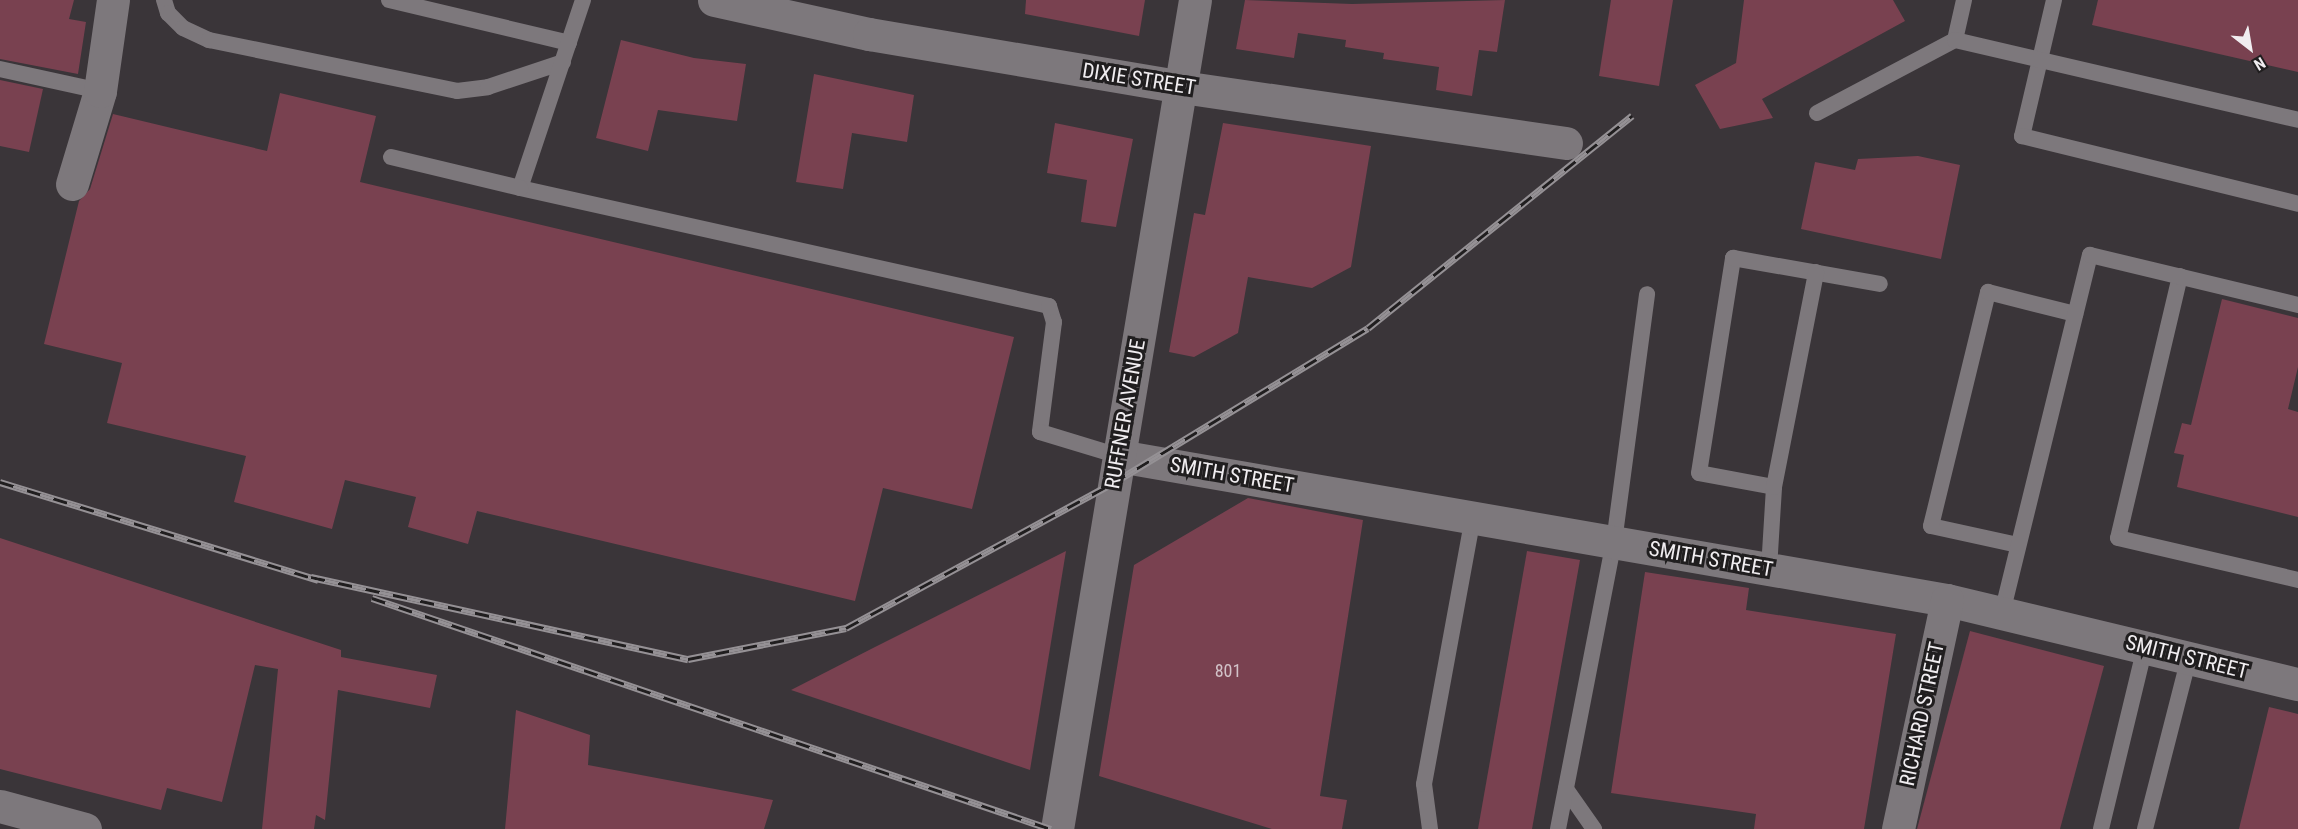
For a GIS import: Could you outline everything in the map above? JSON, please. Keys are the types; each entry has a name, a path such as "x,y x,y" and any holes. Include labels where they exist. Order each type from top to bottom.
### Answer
{"street":[{"path":"72,184 100,91 113,0"},
{"name":"DIXIE STREET","path":"714,0 869,34 1182,87 1566,143"},
{"name":"RUFFNER AVENUE","path":"1057,829 1195,0"},
{"name":"SMITH STREET","path":"1119,456 1947,600 2298,684"},
{"name":"RICHARD STREET","path":"1898,829 1947,600"},
{"path":"0,806 85,829"}],"lane":[{"path":"164,0 168,13 183,28 209,40 457,91 488,87 562,62"},
{"path":"389,0 569,43"},
{"path":"520,188 583,0"},
{"path":"1955,40 1964,0"},
{"path":"2054,0 2022,136 2298,204"},
{"path":"1816,113 1955,40 2298,120"},
{"path":"0,69 100,91"},
{"path":"391,157 1049,306 1054,322 1040,432 1119,456"},
{"path":"2002,613 2090,255 2298,305"},
{"path":"1774,487 1699,473 1733,258 1880,284"},
{"path":"1769,569 1774,487 1816,272"},
{"path":"2180,276 2118,538 2298,580"},
{"path":"2018,545 1931,526 1988,292 2075,314"},
{"path":"1558,829 1614,542 1647,294"},
{"path":"1430,829 1424,784 1473,517"},
{"path":"2101,829 2145,647"},
{"path":"2145,829 2189,658"},
{"path":"1566,789 1594,829"}],"building":[{"path":"0,0 74,0 69,19 86,22 78,74 0,59"},
{"path":"1026,0 1145,0 1139,36 1025,14"},
{"path":"1245,0 1352,4 1505,0 1497,52 1479,50 1472,96 1436,90 1439,67 1383,59 1384,53 1345,47 1346,40 1298,33 1294,58 1236,49"},
{"path":"1611,0 1673,0 1659,86 1599,76"},
{"path":"1744,0 1893,0 1905,21 1762,99 1773,118 1720,129 1695,85 1736,63"},
{"path":"2098,0 2298,0 2298,72 2092,25"},
{"path":"621,40 694,58 746,64 737,121 658,110 648,151 596,138"},
{"path":"814,74 914,95 907,142 852,133 843,189 796,182"},
{"path":"0,80 43,89 29,152 0,146"},
{"path":"280,93 376,116 360,182 1014,337 972,509 883,488 855,601 477,511 468,544 408,527 416,497 345,480 332,529 234,502 246,456 107,423 122,363 44,344 79,201 90,189 113,114 267,151"},
{"path":"1055,123 1133,139 1116,227 1081,222 1087,180 1047,173"},
{"path":"1223,123 1371,146 1351,267 1312,288 1248,277 1238,333 1194,357 1169,352 1194,213 1205,215"},
{"path":"1918,156 1960,165 1941,259 1801,229 1815,162 1855,170 1858,159"},
{"path":"2222,299 2298,318 2298,367 2288,409 2298,412 2298,517 2177,487 2184,455 2174,453 2182,423 2191,425"},
{"path":"1248,498 1363,520 1320,796 1347,800 1342,829 1272,829 1099,776 1134,565"},
{"path":"0,538 341,650 341,657 437,675 430,708 338,690 325,820 316,815 314,829 262,829 278,669 255,665 222,802 167,788 161,810 0,769"},
{"path":"1066,551 1030,770 791,690 875,647"},
{"path":"1527,551 1580,560 1532,829 1478,829"},
{"path":"1645,572 1749,588 1746,610 1896,634 1864,829 1754,829 1756,814 1611,793"},
{"path":"1970,631 2104,666 2060,829 1917,829"},
{"path":"2269,707 2298,714 2298,829 2239,829"},
{"path":"516,710 590,735 588,765 773,800 764,829 505,829"}],"railway":[{"path":"311,577 688,659 846,628 1113,483 1368,328 1632,116"},
{"path":"0,482 318,580"},
{"path":"372,598 1051,829"}]}
